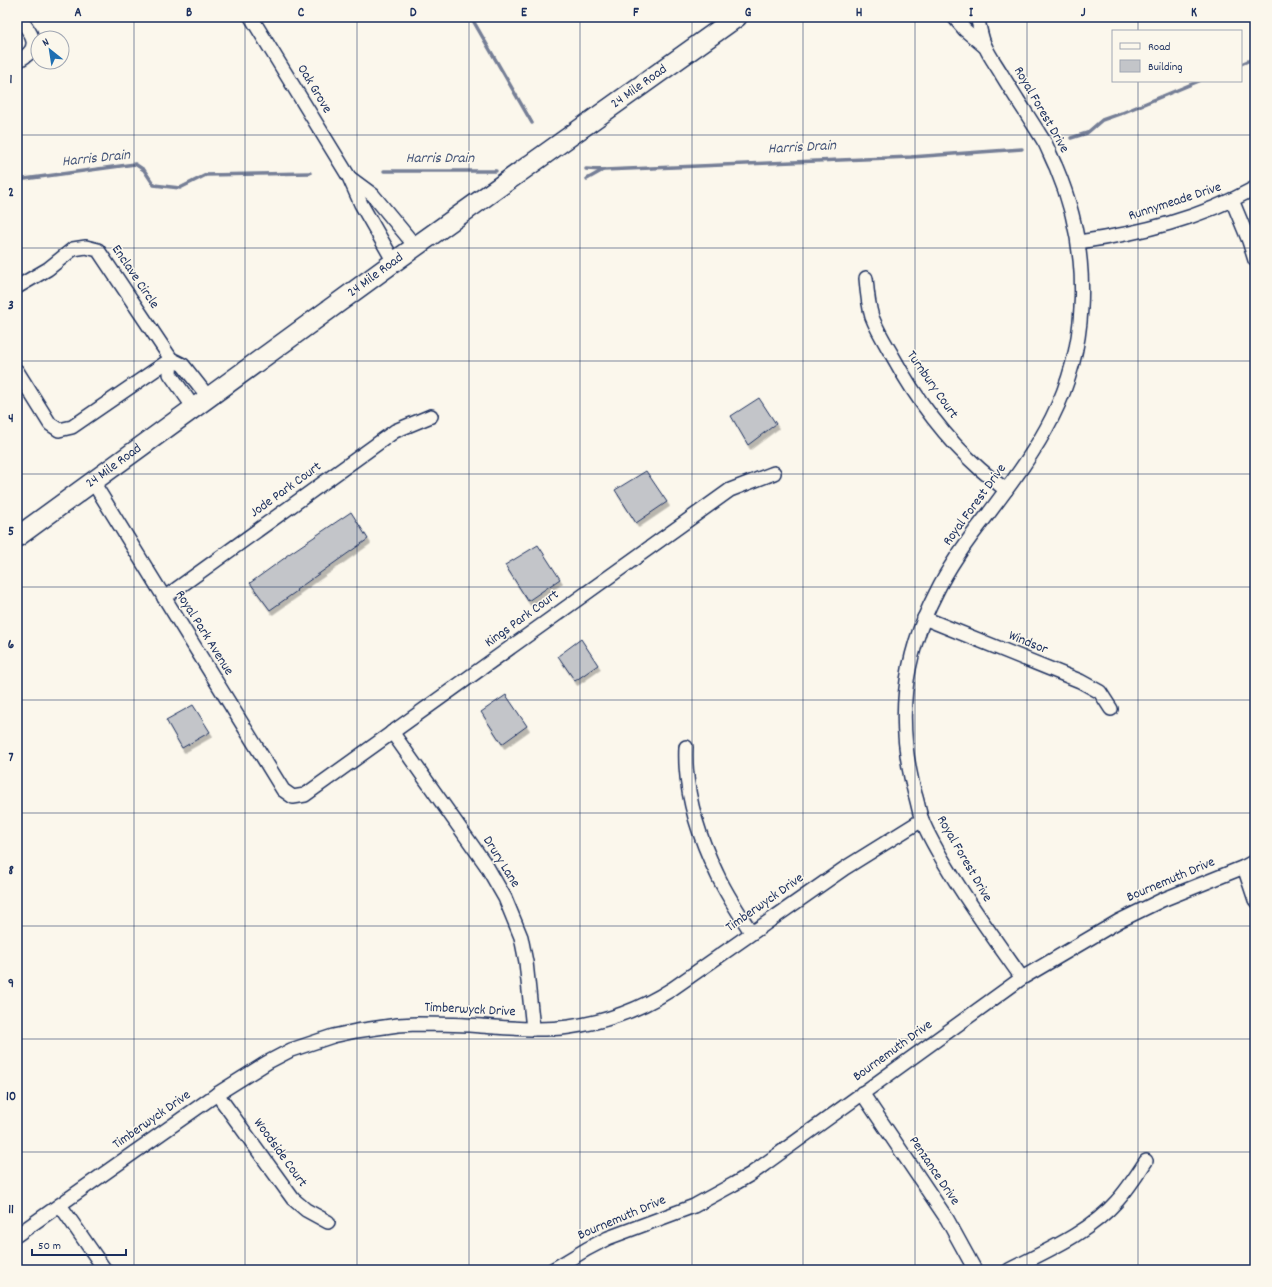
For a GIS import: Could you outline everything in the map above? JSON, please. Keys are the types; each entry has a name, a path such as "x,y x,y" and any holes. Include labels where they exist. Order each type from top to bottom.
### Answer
{"street":[{"path":"17,61 26,56 34,48 34,39 19,17"},
{"name":"Oak Grove","path":"251,17 349,177 361,204 394,262"},
{"name":"24 Mile Road","path":"17,537 394,262 737,17"},
{"path":"954,17 965,30 984,46"},
{"path":"977,17 984,46"},
{"name":"Royal Forest Drive","path":"984,46 1046,146 1060,177 1070,206 1078,242 1082,292 1077,346 1067,384 1047,428 1032,454 952,564 936,592 924,618 912,654 906,681 904,739 910,774 922,820 936,848 965,897 1022,978"},
{"name":"Oak Grove","path":"349,177 373,195 416,247"},
{"name":"Runnymeade Drive","path":"1078,242 1155,228 1232,200 1255,188"},
{"path":"1232,200 1255,260"},
{"name":"Enclave Circle","path":"17,287 48,269 73,249 86,247 98,250 171,358 183,365 201,403"},
{"name":"Turnbury Court","path":"866,278 868,299 872,317 892,356 913,391 936,422 958,447 980,469 1006,490"},
{"path":"171,358 170,374 201,403"},
{"path":"17,371 50,424 59,430 72,427 171,358"},
{"name":"Jode Park Court","path":"164,598 395,431 431,416"},
{"name":"Kings Park Court","path":"293,797 305,795 730,490 774,473"},
{"name":"Royal Park Avenue","path":"93,482 283,790 293,797"},
{"name":"Windsor","path":"924,618 1080,681 1100,692 1111,709"},
{"name":"Drury Lane","path":"392,732 486,864 505,898 521,937 526,962 533,1029"},
{"path":"686,747 687,782 701,837 717,875 751,932"},
{"name":"Timberwyck Drive","path":"17,1235 217,1094 268,1062 291,1050 313,1042 356,1031 398,1025 470,1025 533,1029 570,1027 604,1020 644,1005 672,989 751,932 845,868 922,820"},
{"path":"1249,864 1255,900"},
{"name":"Bournemuth Drive","path":"552,1270 608,1238 694,1206 734,1184 1022,978 1119,921 1162,900 1249,864"},
{"name":"Penzance Drive","path":"862,1093 947,1219 975,1270"},
{"name":"Woodside Court","path":"217,1094 293,1199 306,1210 328,1222"},
{"path":"1009,1270 1081,1231 1101,1216 1116,1202 1130,1185 1146,1161"},
{"path":"60,1205 105,1270"}],"building":[{"path":"759,398 776,424 748,445 731,416"},
{"path":"646,471 667,502 636,523 615,490"},
{"path":"351,512 368,539 270,610 250,583 286,556"},
{"path":"538,545 560,579 528,601 505,565"},
{"path":"581,639 598,665 575,681 558,656"},
{"path":"506,695 527,726 502,744 481,712"},
{"path":"193,705 210,732 182,748 166,720"}],"waterway":[{"path":"471,17 532,123"},
{"name":"Harris Drain","path":"1242,64 1255,58"},
{"name":"Harris Drain","path":"1071,138 1087,133 1102,120 1197,82"},
{"name":"Harris Drain","path":"586,169 604,170 911,157 1022,149"},
{"name":"Harris Drain","path":"17,180 135,164 144,170 154,185 180,188 206,175 310,173"},
{"name":"Harris Drain","path":"587,179 603,170"},
{"name":"Harris Drain","path":"384,171 496,171"}]}
